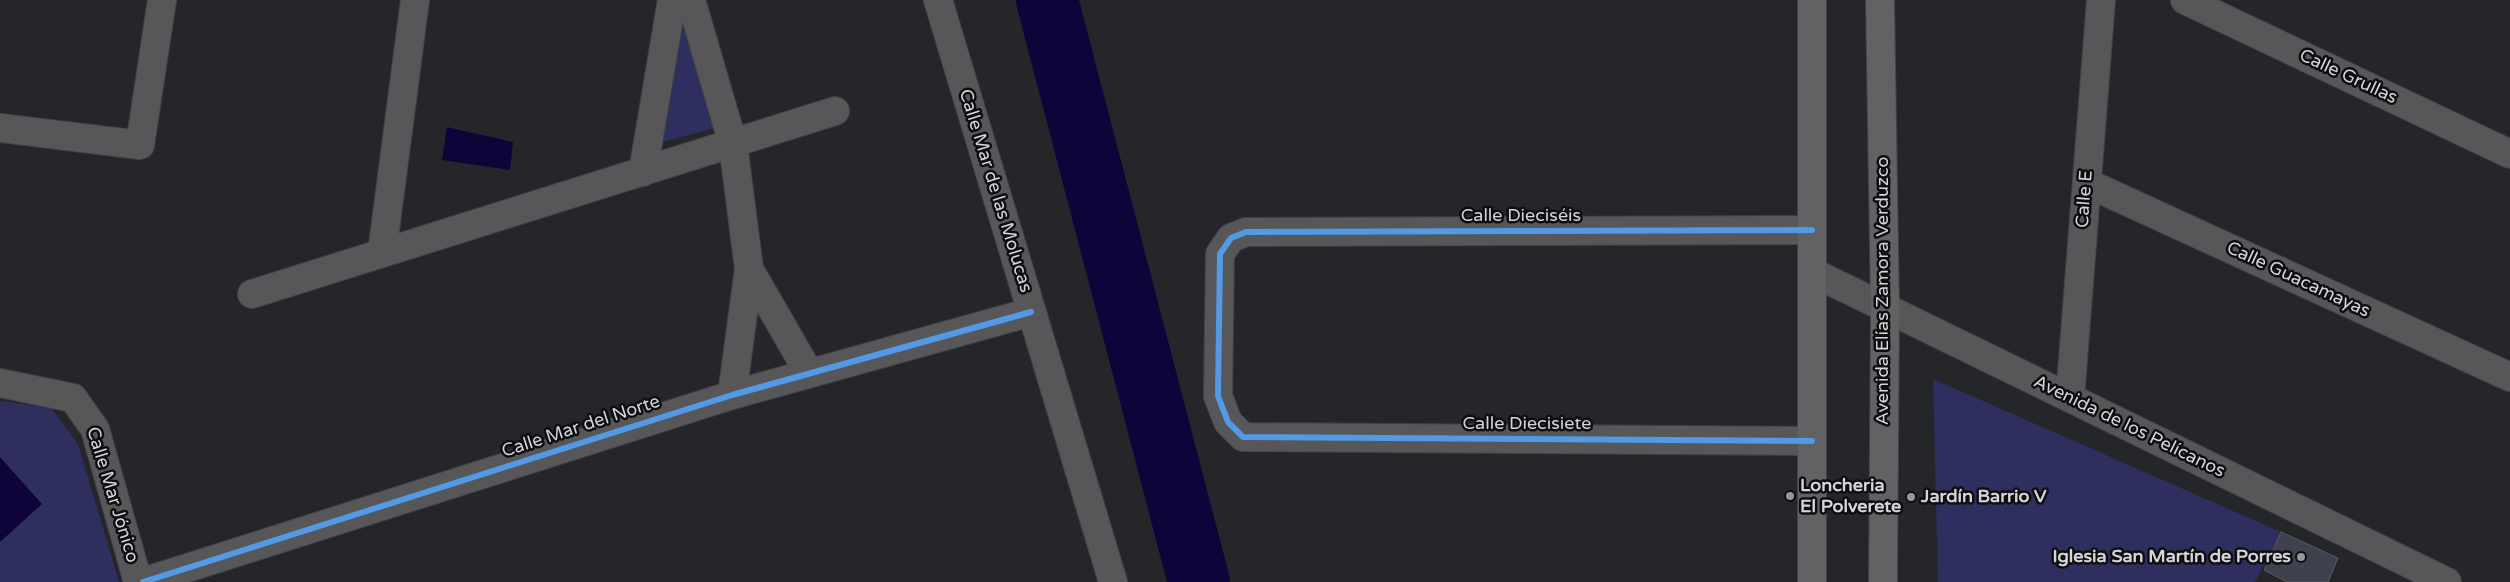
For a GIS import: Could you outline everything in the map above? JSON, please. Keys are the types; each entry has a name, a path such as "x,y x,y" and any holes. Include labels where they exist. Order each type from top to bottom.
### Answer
{"main road":[{"path":"1812,0 1812,582"},
{"name":"Avenida Elías Zamora Verduzco","path":"1880,0 1885,308 1883,582"}],"street":[{"path":"0,128 140,145 162,0"},
{"path":"382,253 415,0"},
{"path":"643,172 672,0"},
{"path":"691,0 732,144 749,269 732,395"},
{"name":"Calle Mar de las Molucas","path":"938,0 1113,582"},
{"name":"Calle E","path":"2070,398 2100,0"},
{"name":"Calle Grullas","path":"2185,0 2510,154"},
{"path":"252,294 835,111"},
{"name":"Calle Guacamayas","path":"2087,182 2510,377"},
{"name":"Calle Dieciséis","path":"1243,436 1228,422 1218,396 1220,254 1231,238 1246,232 1812,230"},
{"path":"749,269 809,373"},
{"name":"Avenida de los Pelícanos","path":"1812,272 2447,582"},
{"name":"Calle Mar del Norte","path":"143,582 732,395 1031,312"},
{"name":"Calle Mar Jónico","path":"0,384 73,398 95,429 138,582"},
{"name":"Calle Diecisiete","path":"1243,436 1812,441"}],"shaded area":[{"path":"688,25 718,127 663,142 678,26"},
{"path":"447,127 513,142 510,170 442,160"},
{"path":"1933,379 2281,532 2255,582 1938,582"},
{"path":"0,401 51,408 78,444 119,582 0,582"},
{"path":"0,457 42,504 0,542"}],"building":[{"name":"Iglesia San Martín de Porres","path":"2281,532 2338,558 2328,582 2287,582 2264,570"}],"waterway":[{"path":"1047,0 1199,582"}],"cycle path":[{"path":"1812,230 1246,232 1231,238 1220,254 1218,396 1228,422 1243,437 1812,441"},
{"path":"143,582 732,395 1031,312"}],"place":[{"name":"Loncheria El Polverete","path":"1790,496"},
{"name":"Jardín Barrio V","path":"1911,497"},
{"name":"Iglesia San Martín de Porres","path":"2301,557"}]}
